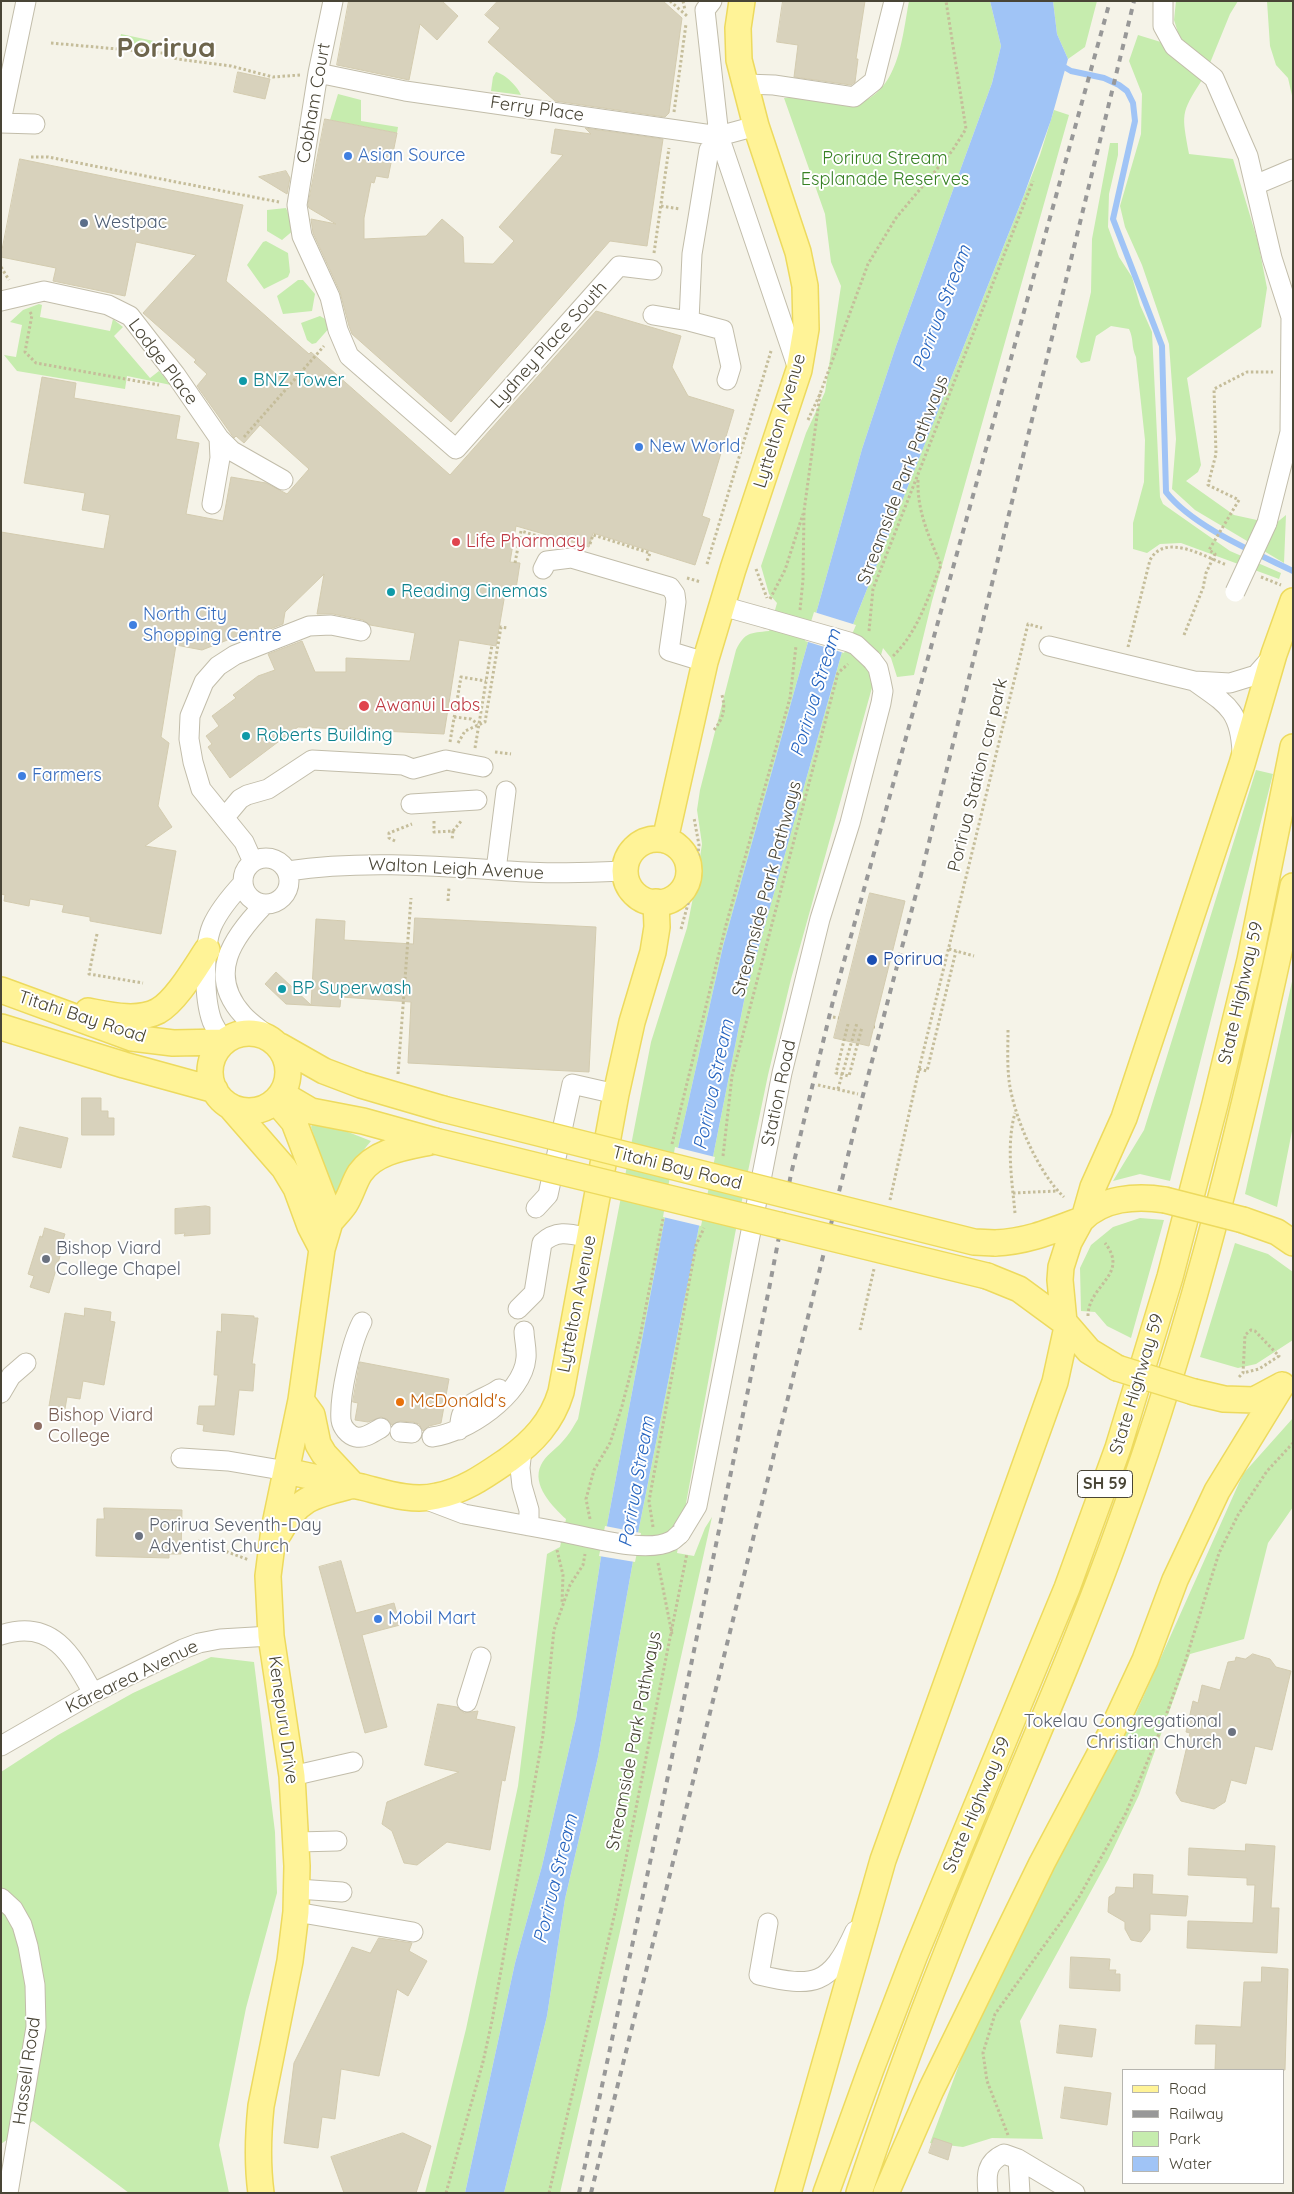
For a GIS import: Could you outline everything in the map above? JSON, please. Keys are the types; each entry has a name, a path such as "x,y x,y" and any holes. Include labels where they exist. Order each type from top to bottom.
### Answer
{"main road":[{"name":"Lyttelton Avenue","path":"665,840 705,662 799,370 806,329 805,286 798,252 756,126 739,60 738,36 742,1"},
{"path":"788,2193 883,1860 1055,1382 1073,1322 1060,1280 1061,1267 1070,1242 1083,1218 1093,1187 1124,1118 1242,764 1290,594"},
{"name":"State Highway 59","path":"826,2193 892,2013 1067,1588 1118,1448 1170,1277 1215,1104 1250,960 1293,747"},
{"path":"650,840 665,840 676,845 685,854 689,866 688,878 683,890 674,898 656,902 642,899 632,890 625,871 628,856 637,846 650,840"},
{"name":"State Highway 59","path":"859,2193 942,1964 1074,1646 1119,1530 1158,1417 1195,1300 1231,1159 1293,886"},
{"name":"Lyttelton Avenue","path":"287,1471 406,1497 422,1498 437,1496 473,1483 522,1449 545,1425 558,1402 616,1094 632,1022 653,952 657,927 656,902"},
{"path":"32,1001 115,1016 138,1016 158,1011 171,1000 207,950"},
{"name":"Titahi Bay Road","path":"1,990 132,1038 173,1043 224,1042"},
{"name":"Titahi Bay Road","path":"2,1029 124,1065 222,1098"},
{"path":"222,1098 242,1110 254,1111 266,1107 279,1098 287,1085 289,1065 275,1042 258,1033 246,1032 234,1035 216,1049 210,1070 222,1098 284,1168 296,1188 310,1226 322,1249"},
{"name":"Titahi Bay Road","path":"275,1042 324,1070 361,1085 443,1109 974,1242 1017,1242 1036,1237 1083,1218 1102,1206 1133,1197 1164,1200 1243,1220 1277,1232 1293,1243"},
{"path":"279,1098 294,1122 325,1203 330,1222"},
{"name":"Titahi Bay Road","path":"279,1098 311,1111 363,1121 435,1141 987,1276 1019,1289 1073,1322 1089,1351 1117,1368 1194,1392 1224,1399 1254,1400 1287,1380"},
{"path":"330,1222 346,1203 361,1171 373,1159 398,1148 435,1141"},
{"name":"Kenepuru Drive","path":"261,2193 258,2162 260,2114 290,1961 296,1900 298,1842 292,1776 271,1636 268,1576 271,1547 301,1400 322,1249 330,1222"},
{"path":"886,2193 927,2099 997,1955 1042,1864 1110,1735 1145,1660 1175,1580 1217,1491 1287,1380"},
{"path":"271,1547 284,1523 302,1502 308,1498 353,1485 324,1454 318,1444 312,1415 301,1400"}],"street":[{"path":"26,1 1,122 35,124"},
{"name":"Cobham Court","path":"333,1 318,73 297,205 302,236 330,297 338,330 349,356 456,450"},
{"path":"712,1 705,10 719,136 799,370"},
{"path":"746,84 774,85 854,97 874,81 894,1"},
{"path":"1163,1 1163,26 1174,46 1214,78 1248,156 1272,258 1290,317 1290,432 1267,523 1235,592"},
{"name":"Ferry Place","path":"318,73 405,90 719,136 756,126"},
{"path":"689,322 692,254 709,150 719,136"},
{"path":"1255,185 1293,168"},
{"name":"Lydney Place South","path":"456,450 619,266 652,270"},
{"name":"Lodge Place","path":"1,301 44,291 119,309 130,316 144,333 226,444"},
{"path":"653,315 723,330 731,367 727,380"},
{"path":"212,504 220,458 226,444 284,480"},
{"path":"542,569 547,561 571,558 670,587 675,594 676,602 670,651 705,662"},
{"name":"Station Road","path":"684,1542 697,1506 782,1073 820,920 850,823 881,703 882,681 878,668 880,660 856,645 767,610 722,606"},
{"path":"253,862 244,842 201,789 192,762 189,739 190,716 204,682 218,666 235,655 309,626 331,625 362,631"},
{"path":"1048,637 1194,681 1230,683 1245,680 1256,675 1274,654"},
{"path":"1194,681 1228,706 1237,720 1241,733 1242,764"},
{"path":"225,817 240,799 268,788 312,760 403,764 413,769 446,760 485,758"},
{"path":"496,870 506,791"},
{"path":"411,804 477,800"},
{"path":"224,1042 212,1022 207,998 207,950 212,926 227,900 243,882 247,868 253,862 259,859 273,858 284,866 288,872 290,885 283,897 271,904 264,905 247,895 243,882"},
{"name":"Walton Leigh Avenue","path":"288,872 334,865 362,864 552,873 625,871"},
{"path":"264,905 234,940 225,961 226,978 230,996 243,1015 275,1042"},
{"path":"536,1208 548,1195 572,1084 616,1094"},
{"path":"518,1308 534,1293 542,1243 554,1234 561,1232 590,1238"},
{"path":"362,1322 354,1337 342,1400 341,1422 346,1431 355,1437 365,1437 381,1428"},
{"path":"432,1437 459,1430 508,1396 520,1378 526,1358 524,1331"},
{"path":"1,1393 11,1376 26,1362"},
{"path":"522,1449 520,1468 522,1486 529,1510 529,1526"},
{"path":"181,1458 228,1461 287,1471"},
{"path":"422,1498 464,1514 529,1526 559,1537 646,1546 684,1542"},
{"path":"1,1635 22,1630 44,1634 61,1644 72,1656 93,1693"},
{"name":"Kārearea Avenue","path":"1,1746 93,1693 183,1649 199,1643 220,1639 271,1636"},
{"path":"467,1702 481,1657"},
{"path":"292,1776 353,1762"},
{"path":"298,1842 337,1841"},
{"path":"768,1923 759,1975 791,1982 809,1982 824,1975 839,1961 854,1933 883,1860"},
{"path":"296,1900 342,1892"},
{"name":"Hassell Road","path":"1,1898 13,1910 22,1925 35,1985 36,2028 8,2193"},
{"path":"296,1900 413,1932"},
{"path":"988,2193 986,2174 994,2159 1004,2154 1018,2159 1075,2193"},
{"path":"1018,2159 1020,2193"}],"path":[{"path":"652,270 687,16 670,1"},
{"path":"800,613 803,580 804,511 820,394 868,264 896,218 952,151 966,128 946,1"},
{"path":"51,43 162,53 177,59 231,66 273,77 318,73"},
{"path":"31,157 48,157 246,197 297,205"},
{"name":"Streamside Park Pathways","path":"865,638 870,629 873,589 1034,181"},
{"path":"2,268 12,285"},
{"path":"28,308 32,315 25,352 36,363 168,386"},
{"path":"226,444 338,330"},
{"path":"1184,635 1215,554 1209,550 1239,500 1208,485 1216,454 1214,389 1247,372 1291,371"},
{"path":"880,660 906,642 919,620 941,565 922,517 917,497 918,477"},
{"path":"767,610 785,570 804,511"},
{"path":"1127,648 1152,555 1160,549 1176,546 1230,566"},
{"path":"755,567 765,597 767,610"},
{"path":"1257,575 1290,594"},
{"path":"687,578 701,582"},
{"name":"Porirua Station car park","path":"949,949 1028,624 1048,637"},
{"path":"457,744 465,731 485,722 501,627 508,628"},
{"name":"Streamside Park Pathways","path":"671,1152 726,925 790,698 797,640"},
{"path":"476,742 492,645"},
{"name":"Streamside Park Pathways","path":"723,1158 732,1076 838,673 850,662"},
{"path":"449,743 461,677 486,682"},
{"path":"454,716 471,719 479,724"},
{"path":"485,758 511,754"},
{"path":"433,816 434,832 453,831 452,840"},
{"path":"395,841 388,838 389,833 417,822"},
{"path":"448,901 449,887"},
{"path":"397,1080 411,898"},
{"path":"97,934 89,974 143,984"},
{"path":"889,1204 949,949 974,956"},
{"path":"920,1069 926,1071 956,951"},
{"path":"833,1017 839,1018"},
{"path":"838,1089 857,1023"},
{"path":"848,1024 836,1073 842,1075 849,1076 862,1027"},
{"path":"1008,1030 1009,1080 1015,1113 1040,1164 1058,1192 1064,1197"},
{"path":"818,1085 858,1094"},
{"path":"1015,1113 1011,1126 1015,1213"},
{"path":"1013,1193 1058,1192"},
{"path":"591,1523 586,1499 594,1470 610,1443 624,1398 640,1337 663,1217"},
{"path":"653,1530 649,1501 696,1245 705,1223"},
{"path":"1073,1322 1090,1306 1114,1263 1112,1252 1105,1242"},
{"path":"860,1330 876,1262"},
{"path":"1233,1380 1243,1372 1258,1369 1278,1356 1251,1330 1245,1335 1243,1372"},
{"path":"1018,2159 987,2081 983,2053 995,2014 1080,1897 1126,1812 1163,1724 1186,1659 1219,1552 1238,1515 1262,1478 1293,1443"},
{"path":"559,1537 562,1606"},
{"path":"198,1541 250,1560"},
{"path":"672,1634 684,1542"},
{"path":"446,2193 483,2062 492,2021 543,1735 554,1630 570,1585 583,1565 586,1548"},
{"name":"Streamside Park Pathways","path":"549,2193 616,1908 672,1634 657,1559"}],"green space":[{"name":"Porirua Stream Esplanade Reserves","path":"909,1 990,1 1001,46 992,83 896,346 862,449 723,946 678,1148 601,1557 576,1719 542,1866 515,1963 465,2193 425,2193 466,2029 518,1786 547,1554 560,1547 566,1519 545,1495 541,1488 539,1473 543,1462 571,1431 578,1419 651,1042 687,928 697,877 702,844 697,810 700,790 736,650 742,640 749,634 769,631 777,603 769,594 761,566 806,433 825,392 841,286 831,262 825,214 784,98 793,97 856,104 870,98 890,76 896,62"},
{"path":"1053,1 1097,1 1085,47 1068,59 1057,34"},
{"path":"1176,1 1238,1 1230,14 1210,63 1182,45 1174,20"},
{"path":"1267,1 1293,1 1293,100 1288,78 1276,65 1270,46"},
{"path":"121,34 163,43 162,45 119,43"},
{"path":"1138,35 1164,43 1202,80 1186,108 1184,122 1189,154 1233,159 1258,242 1267,288 1261,327 1187,378 1201,465 1198,472 1186,481 1234,515 1275,524 1286,515 1284,563 1195,510 1172,489 1176,439 1169,344 1142,265 1125,227 1120,206 1141,134 1142,94 1129,61"},
{"path":"496,72 511,81 521,95 491,91 493,77"},
{"path":"338,94 361,100 361,121 398,127 397,133 330,120"},
{"name":"Porirua Stream Esplanade Reserves","path":"1054,110 1069,115 932,601 914,675 897,677 891,658 883,648 791,979 768,1075 735,1234 677,1553 694,1556 705,1528 712,1517 560,2193 504,2193 547,2016 565,1899 598,1757 638,1533 745,996 842,652 1040,155"},
{"path":"1110,143 1118,143 1118,155 1109,194 1108,227 1119,257 1132,277 1140,305 1152,332 1160,497 1163,504 1230,551 1281,573 1279,579 1181,543 1160,544 1147,553 1133,549 1133,523 1144,482 1145,440 1136,357 1129,329 1111,326 1096,336 1090,361 1081,363 1076,357 1091,292 1092,239"},
{"path":"286,208 295,229 282,240 267,231 267,210"},
{"path":"266,241 288,253 290,272 288,277 264,289 247,265 263,242"},
{"path":"298,280 303,280 315,294 312,311 283,314 277,296"},
{"path":"39,304 42,305 40,317 110,331 113,319 123,327 114,336 150,378 159,371 171,385 127,376 125,389 17,371 4,355 16,357 22,325 10,322 23,310"},
{"path":"320,316 330,322 331,326 316,343 312,344 307,340 301,323"},
{"path":"1256,770 1273,774 1170,1181 1140,1174 1113,1181 1144,1130"},
{"path":"1293,977 1293,1126 1277,1207 1245,1194"},
{"path":"312,1125 343,1130 371,1141 348,1169 334,1201 311,1127"},
{"path":"1140,1218 1164,1220 1131,1338 1107,1326 1095,1312 1081,1311 1080,1268 1091,1245 1113,1227"},
{"path":"1235,1243 1268,1254 1293,1272 1293,1340 1256,1364 1238,1368 1200,1357"},
{"path":"1293,1418 1293,1507 1268,1543 1244,1639 1190,1654 1139,1795 1108,1860 1020,2021 1043,2139 992,2138 963,2147 930,2143 966,2046 1056,1864 1136,1713 1243,1474"},
{"path":"211,1657 254,1662 275,1832 277,1893 246,2008 219,2145 229,2193 129,2193 33,2121 1,2144 1,1772 58,1735 133,1693"}],"water":[{"name":"Porirua Stream","path":"990,1 1053,1 1057,34 1068,59 1051,120 1024,195 842,652 745,996 638,1533 598,1757 565,1899 547,2016 504,2193 465,2193 515,1963 542,1866 576,1719 601,1557 678,1148 723,946 862,449 896,346 992,83 1001,46"}],"pier":[{"path":"814,612 856,625 844,653 805,641"},
{"path":"675,1147 715,1157 701,1226 663,1217"},
{"path":"605,1526 641,1533 635,1562 599,1556"}],"building":[{"path":"349,1 442,1 458,16 437,40 420,24 409,80 337,65"},
{"path":"498,1 663,1 682,18 669,113 665,117 555,101 488,42 500,28 485,15"},
{"path":"783,1 865,1 856,59 858,59 855,82 851,85 794,77 798,45 777,42"},
{"path":"238,72 270,79 265,99 234,92"},
{"path":"325,119 397,133 388,178 376,176 374,183 371,182 364,218 364,239 426,236 442,219 463,237 464,263 493,264 514,241 499,227 563,155 551,153 555,129 591,134 585,128 663,139 647,246 610,241 451,422 352,334 340,292 313,233 311,219 336,224 309,208 308,205"},
{"path":"20,159 243,205 226,281 309,354 311,352 450,475 596,311 681,336 672,367 688,396 734,410 702,516 710,519 695,565 593,533 589,547 516,526 510,562 520,563 516,589 506,588 496,646 459,640 444,734 298,727 230,778 208,747 212,744 206,736 219,726 212,716 236,698 233,695 258,676 275,670 268,654 302,641 315,672 346,672 346,658 410,661 415,633 370,625 363,620 333,614 317,614 324,574 285,612 283,624 260,633 258,628 202,650 176,645 161,737 169,743 158,806 172,827 145,846 176,851 161,934 90,921 90,917 62,912 64,905 30,899 29,906 4,901 5,895 1,894 1,532 104,549 110,515 82,510 85,493 24,483 42,377 76,383 74,398 180,416 176,439 199,443 186,514 223,521 231,477 266,483 287,494 309,469 260,425 244,443 236,436 234,438 197,386 207,374 194,362 196,360 143,313 196,255 136,242 125,296 53,281 56,268 1,257"},
{"path":"286,171 290,178 287,194 259,177"},
{"name":"Porirua","path":"870,893 905,901 869,1046 834,1038"},
{"path":"415,918 596,927 589,1072 408,1063 411,1002 341,997 340,1007 286,1004 265,984 276,972 311,1005 316,919 345,921 344,940 413,944"},
{"path":"82,1098 101,1098 101,1111 108,1111 108,1118 114,1118 114,1135 82,1135"},
{"path":"20,1127 68,1138 61,1168 13,1157"},
{"path":"210,1207 210,1234 184,1236 185,1233 175,1234 175,1209"},
{"name":"Bishop Viard College Chapel","path":"45,1228 65,1234 49,1293 30,1287 34,1276 28,1274 40,1236 42,1237"},
{"path":"85,1308 111,1312 110,1321 115,1322 104,1385 83,1381 80,1399 67,1397 65,1409 49,1406 65,1313 84,1316"},
{"path":"222,1314 254,1316 254,1318 258,1318 252,1364 255,1364 253,1391 239,1390 234,1435 203,1431 204,1425 197,1424 199,1406 215,1406 218,1375 214,1375 217,1331 221,1332"},
{"name":"McDonald's","path":"360,1362 449,1379 441,1423 429,1426 423,1431 419,1424 413,1422 400,1421 392,1425 387,1419 381,1417 368,1422 355,1420 358,1403 353,1402"},
{"name":"Porirua Seventh-Day Adventist Church","path":"104,1508 182,1510 181,1554 169,1554 169,1558 96,1556 97,1519 104,1519"},
{"path":"341,1561 356,1613 394,1603 400,1625 362,1635 387,1727 365,1733 319,1567"},
{"name":"Tokelau Congregational Christian Church","path":"1253,1654 1270,1659 1276,1667 1291,1671 1272,1750 1255,1746 1246,1784 1231,1780 1225,1802 1214,1809 1181,1801 1176,1793 1190,1733 1186,1732 1193,1701 1198,1703 1202,1685 1220,1690 1228,1662 1235,1661 1236,1657 1245,1659"},
{"path":"438,1704 457,1707 464,1713 478,1711 476,1719 515,1727 505,1781 502,1780 490,1850 447,1842 417,1865 404,1863 392,1831 382,1824 387,1802 459,1772 425,1765"},
{"path":"1246,1844 1275,1846 1271,1908 1279,1908 1277,1953 1187,1948 1188,1921 1253,1923 1255,1885 1247,1885 1247,1878 1188,1875 1189,1848 1245,1851"},
{"path":"1134,1874 1153,1875 1152,1894 1188,1896 1186,1916 1150,1914 1150,1930 1141,1942 1131,1940 1125,1929 1125,1922 1108,1912 1109,1897 1115,1893 1116,1887 1133,1888"},
{"path":"379,1938 412,1943 409,1951 427,1961 408,1996 397,1989 379,2076 341,2069 335,2119 322,2117 318,2148 284,2143 294,2063 352,1947 370,1953"},
{"path":"1071,1957 1110,1959 1109,1970 1116,1970 1115,1974 1120,1974 1120,1991 1070,1988"},
{"path":"1262,1967 1288,1969 1285,2070 1215,2069 1216,2044 1195,2044 1196,2025 1241,2027 1244,1982 1261,1982"},
{"path":"1060,2025 1096,2029 1092,2057 1057,2053"},
{"path":"1065,2087 1111,2093 1107,2125 1061,2118"},
{"path":"403,2133 431,2146 416,2193 344,2193 331,2157"},
{"path":"934,2138 952,2144 948,2160 929,2153"}],"waterway":[{"path":"1059,64 1071,71 1104,78 1119,85 1127,91 1133,103 1135,121 1113,219 1162,346 1166,492 1191,516 1207,527 1293,571"}],"railway":[{"path":"579,2193 652,1853 769,1289 791,1174 833,1001 1110,1"},
{"path":"591,2193 862,1099 921,875 1134,1"}],"place":[{"name":"Asian Source","path":"348,156"},
{"name":"Westpac","path":"84,223"},
{"name":"BNZ Tower","path":"243,381"},
{"name":"New World","path":"639,447"},
{"name":"Life Pharmacy","path":"456,542"},
{"name":"Reading Cinemas","path":"391,592"},
{"name":"North City Shopping Centre","path":"133,625"},
{"name":"Awanui Labs","path":"364,706"},
{"name":"Roberts Building","path":"246,736"},
{"name":"Farmers","path":"22,776"},
{"name":"Porirua","path":"872,960"},
{"name":"BP Superwash","path":"282,989"},
{"name":"Bishop Viard College Chapel","path":"46,1259"},
{"name":"McDonald's","path":"400,1402"},
{"name":"Bishop Viard College","path":"38,1426"},
{"name":"Porirua Seventh-Day Adventist Church","path":"139,1536"},
{"name":"Mobil Mart","path":"378,1619"},
{"name":"Tokelau Congregational Christian Church","path":"1232,1732"}],"district":[{"name":"Porirua","path":"166,49"}]}
